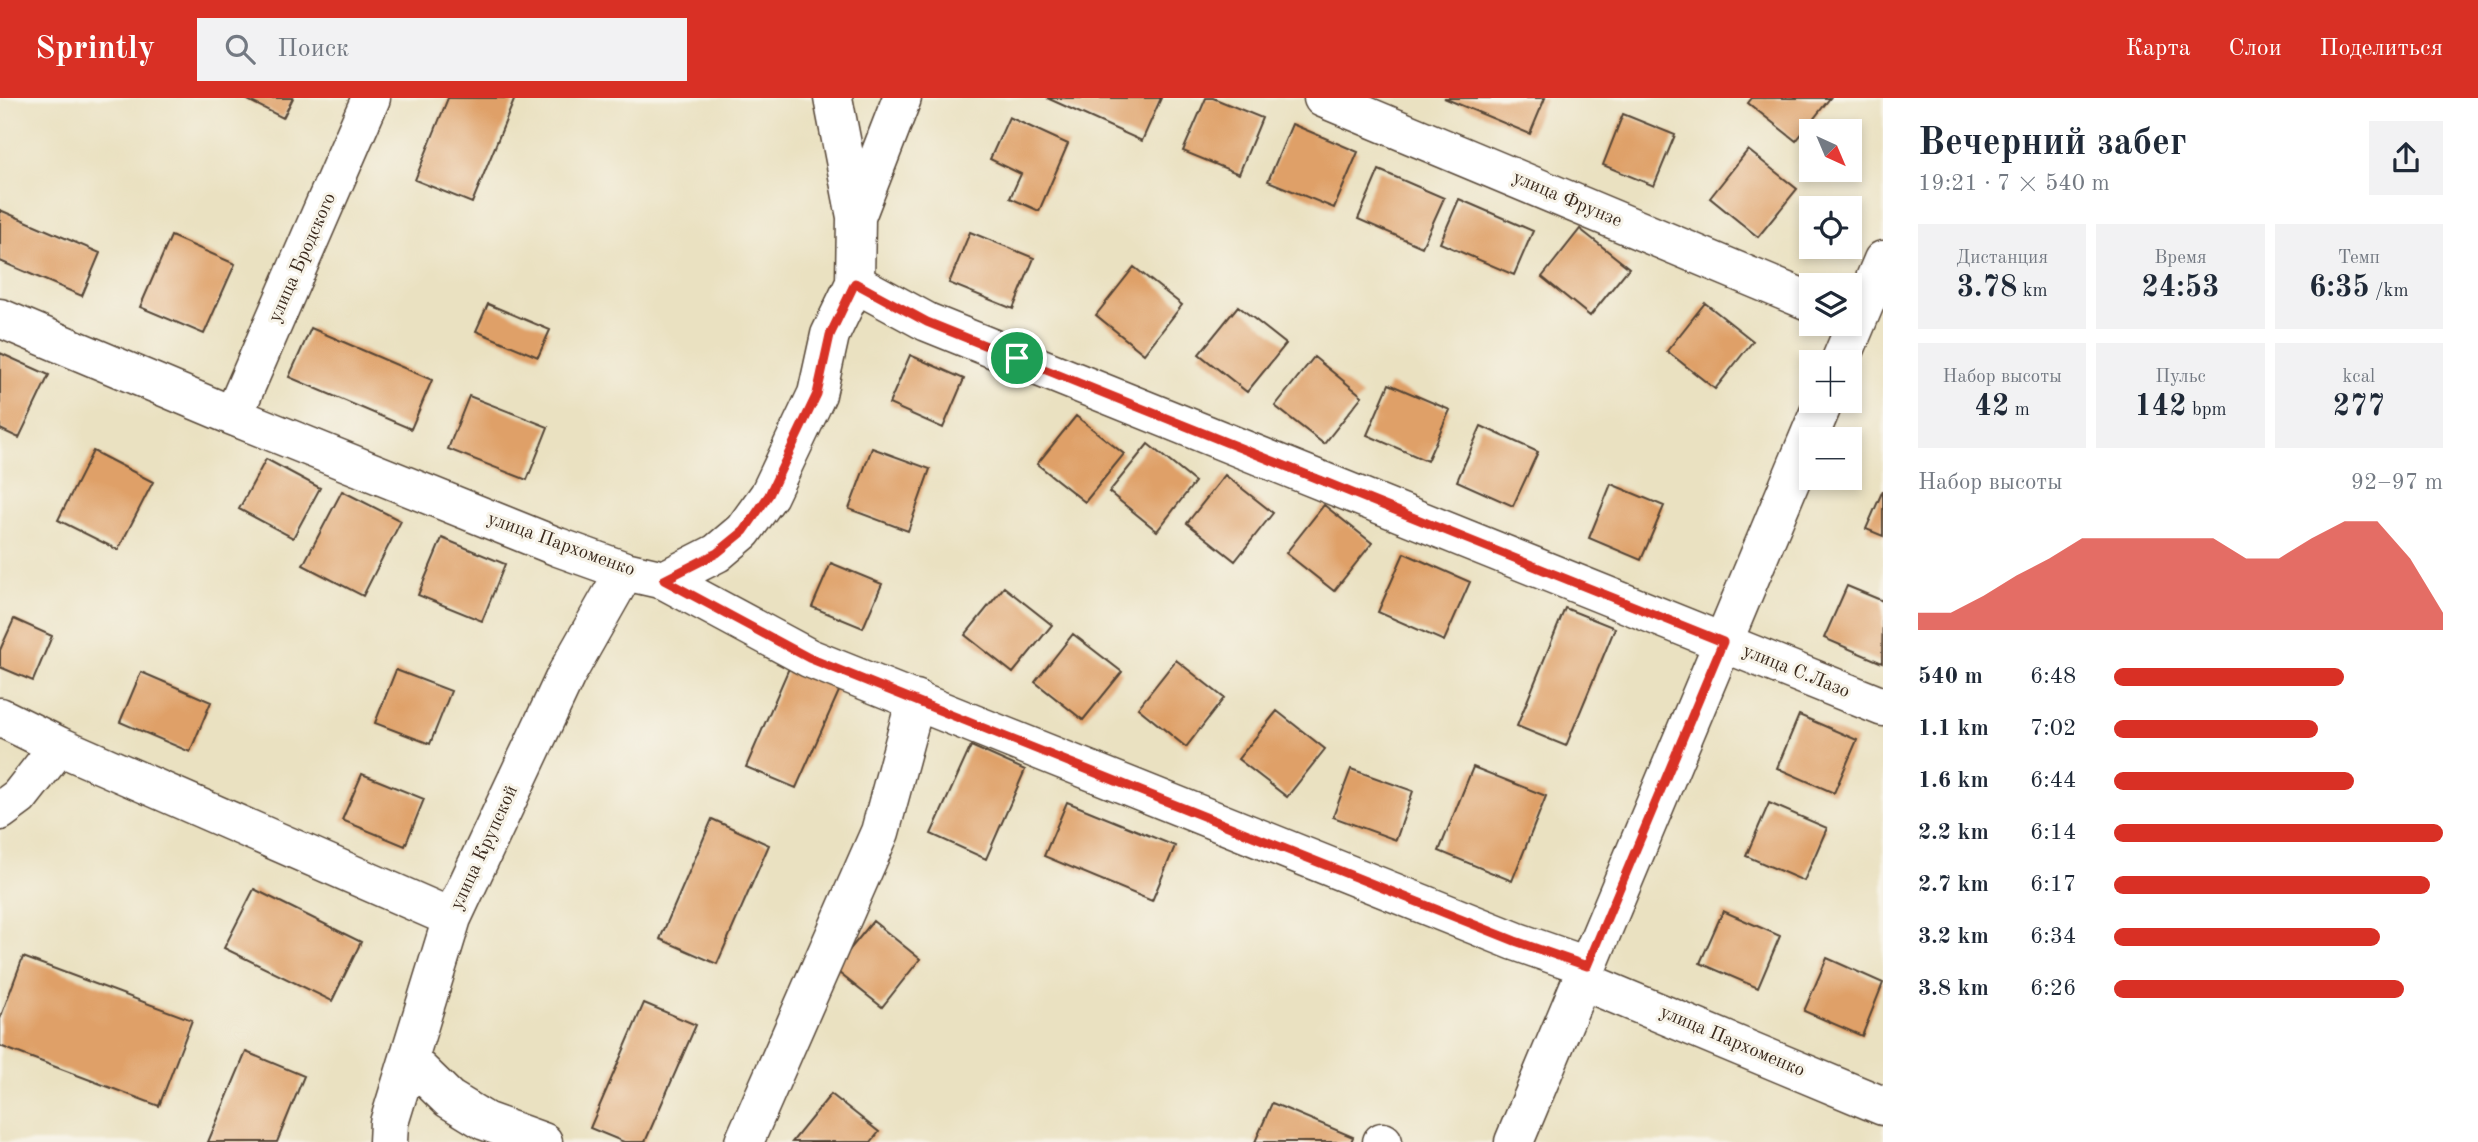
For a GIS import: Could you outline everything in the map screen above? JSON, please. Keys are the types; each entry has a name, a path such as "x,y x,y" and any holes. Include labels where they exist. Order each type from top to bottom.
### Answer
{"street":[{"name":"улица Бродского","path":"233,416 371,98"},
{"path":"664,580 717,553 744,531 769,495 817,394 830,335 855,283 856,217 833,98"},
{"path":"856,217 902,98"},
{"name":"улица Фрунзе","path":"1323,98 1799,297"},
{"path":"1847,350 1863,325 1883,260"},
{"name":"улица С.Лазо","path":"855,283 927,322 1883,707"},
{"name":"улица Пархоменко","path":"0,318 233,416 625,571 664,580 809,658 1503,936 1883,1105"},
{"path":"1514,1142 1819,413"},
{"name":"улица Крупской","path":"388,1142 389,1123 452,918 566,676 625,571"},
{"path":"744,1142 880,832 916,699"},
{"path":"0,717 59,746 452,918"},
{"path":"0,811 19,797 59,746"},
{"path":"410,1061 458,1105 485,1121 542,1142"}],"building":[{"path":"244,98 293,98 283,118"},
{"path":"448,98 515,98 472,203 415,180"},
{"path":"1047,98 1161,98 1142,141"},
{"path":"1206,98 1213,98 1262,118 1239,174 1183,151"},
{"path":"1444,98 1545,98 1530,134"},
{"path":"1752,98 1830,98 1813,119 1799,119 1799,137 1796,141 1748,103"},
{"path":"1623,114 1675,135 1654,186 1603,165"},
{"path":"1009,117 1068,144 1039,211 1010,198 1021,174 990,159"},
{"path":"1292,124 1358,152 1334,208 1268,181"},
{"path":"1748,150 1797,189 1758,237 1710,198"},
{"path":"1379,170 1444,198 1422,247 1358,219"},
{"path":"1459,199 1533,231 1514,275 1440,243"},
{"path":"0,210 100,253 82,296 0,261"},
{"path":"1580,229 1629,268 1590,316 1542,277"},
{"path":"970,232 1034,258 1013,309 949,283"},
{"path":"171,236 235,264 204,334 140,307"},
{"path":"1134,267 1182,305 1144,354 1096,315"},
{"path":"1705,303 1753,341 1715,389 1667,351"},
{"path":"488,304 550,330 538,357 476,331"},
{"path":"1238,306 1286,344 1247,392 1199,354"},
{"path":"311,328 432,380 411,429 289,377"},
{"path":"0,353 49,375 19,438 0,429"},
{"path":"910,355 964,379 943,428 889,404"},
{"path":"1314,357 1362,396 1324,444 1275,406"},
{"path":"1389,384 1450,410 1427,461 1367,435"},
{"path":"469,396 548,427 527,480 448,449"},
{"path":"1076,416 1124,454 1085,502 1037,464"},
{"path":"1481,426 1538,452 1513,506 1457,481"},
{"path":"1148,444 1195,482 1157,531 1109,492"},
{"path":"872,448 930,469 908,531 849,509"},
{"path":"93,451 153,482 118,550 58,520"},
{"path":"266,459 320,488 293,538 239,509"},
{"path":"1225,475 1273,513 1235,561 1187,523"},
{"path":"1611,484 1664,506 1641,560 1589,538"},
{"path":"1883,490 1883,536 1866,529"},
{"path":"342,491 401,521 363,596 303,565"},
{"path":"1324,505 1372,543 1334,591 1286,553"},
{"path":"442,538 505,564 482,621 418,595"},
{"path":"1404,553 1470,582 1444,641 1378,612"},
{"path":"831,563 882,584 863,628 812,607"},
{"path":"1847,586 1883,601 1882,663 1824,638"},
{"path":"1004,587 1052,625 1013,673 965,635"},
{"path":"1565,608 1615,628 1566,746 1517,726"},
{"path":"14,619 52,636 33,681 0,667 0,650"},
{"path":"1073,634 1122,672 1083,720 1035,682"},
{"path":"1176,660 1224,698 1186,747 1138,708"},
{"path":"789,668 840,689 796,788 746,767"},
{"path":"396,670 451,691 430,744 375,723"},
{"path":"141,672 211,702 190,752 120,722"},
{"path":"1277,711 1325,749 1287,797 1238,759"},
{"path":"1799,715 1857,740 1834,793 1777,768"},
{"path":"971,746 1025,770 986,859 931,834"},
{"path":"1473,767 1546,796 1512,881 1439,851"},
{"path":"1351,769 1413,791 1396,840 1333,817"},
{"path":"362,774 424,799 405,846 342,820"},
{"path":"1067,802 1175,846 1152,901 1044,856"},
{"path":"1769,803 1827,828 1804,881 1746,856"},
{"path":"712,819 769,845 717,964 660,939"},
{"path":"254,889 361,942 332,1001 224,948"},
{"path":"1723,911 1780,936 1758,988 1700,963"},
{"path":"873,921 920,959 882,1007 834,969"},
{"path":"23,957 192,1020 159,1106 0,1046 0,1019"},
{"path":"1827,958 1883,983 1862,1036 1804,1011"},
{"path":"644,1003 696,1025 645,1142 624,1142 590,1128"},
{"path":"246,1052 304,1076 277,1142 208,1142"},
{"path":"831,1094 879,1132 871,1142 792,1142"},
{"path":"1272,1103 1353,1137 1351,1142 1255,1142"}],"route":[{"path":"855,283 927,322 1017,358 1648,615 1723,642 1587,966 1515,941 809,658 664,580 717,553 744,531 769,495 817,394 830,335 855,283"}]}
